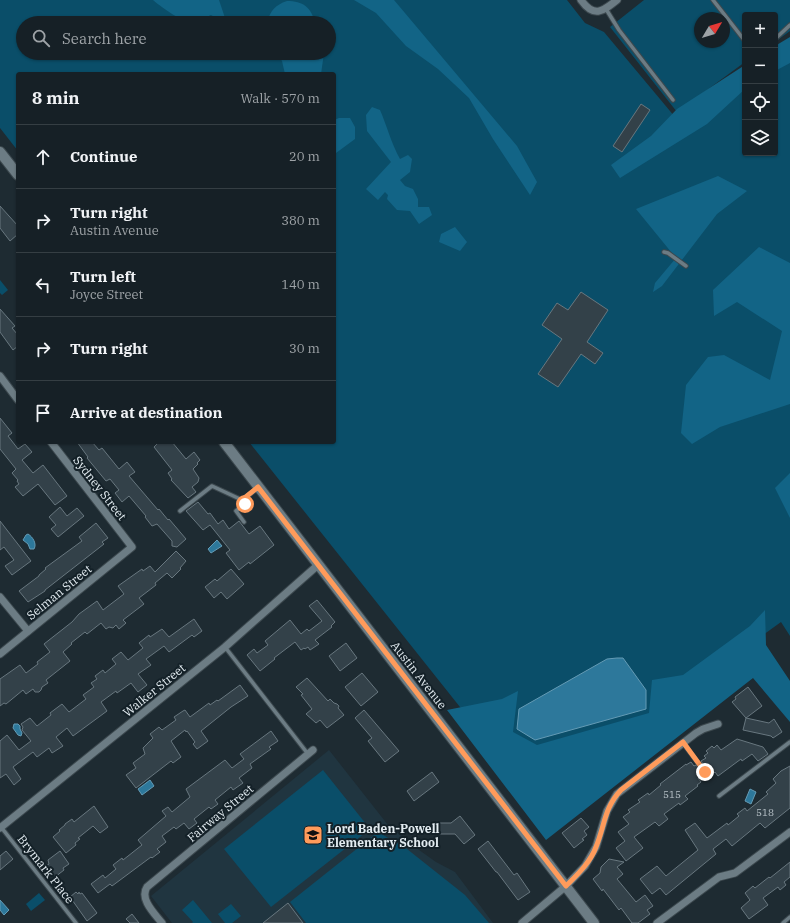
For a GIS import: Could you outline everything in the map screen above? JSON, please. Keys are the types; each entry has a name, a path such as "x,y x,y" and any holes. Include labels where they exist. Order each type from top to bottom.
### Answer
{"main road":[{"path":"0,152 16,172"},
{"name":"Austin Avenue","path":"226,444 594,923"}],"street":[{"path":"581,0 586,8 599,12 617,0"},
{"path":"0,376 16,397"},
{"name":"Sydney Street","path":"53,444 132,547"},
{"name":"Selman Street","path":"0,654 132,547"},
{"name":"Walker Street","path":"0,828 225,647 318,565"},
{"path":"0,597 28,631"},
{"path":"522,923 566,886 585,866 593,854 598,841 606,811 617,794 683,742 703,729 718,724"},
{"name":"Fairway Street","path":"162,923 148,904 144,894 147,887 310,752"},
{"path":"657,923 719,877 735,873 789,835"}],"lane":[{"path":"713,0 742,37"},
{"path":"604,9 673,100"},
{"path":"778,36 790,26"},
{"path":"664,252 668,253 686,266"},
{"path":"180,511 212,486 242,500 245,504 236,511 244,522"},
{"path":"242,500 258,487"},
{"path":"225,647 310,752"},
{"path":"683,742 705,772"},
{"path":"719,796 790,742"},
{"name":"Brymark Place","path":"0,828 76,923"},
{"path":"783,923 790,917"}],"shaded area":[{"path":"0,0 567,0 585,23 604,32 680,123 742,74 742,156 778,156 778,47 790,38 790,636 781,622 534,800 251,444 336,444 336,72 16,72 16,148 0,128"},
{"path":"153,0 219,0 224,16 176,16"},
{"path":"354,0 394,0 517,146 537,182 530,195 493,139 469,98 438,69 406,46 376,13"},
{"path":"644,0 790,0 790,31 778,40 778,12 742,12 742,64 677,112 610,27"},
{"path":"287,1 298,2 306,6 312,16 270,16 279,4"},
{"path":"790,37 790,63 778,69 778,48 778,44"},
{"path":"281,60 323,60 321,72 285,72"},
{"path":"742,67 742,92 707,124 620,178 611,165 651,136 677,109"},
{"path":"372,107 380,110 400,159 408,155 412,159 410,172 400,180 405,186 413,189 418,199 418,207 429,207 432,215 419,224 410,211 397,210 387,199 388,195 385,192 378,200 366,189 391,162 367,131 366,115"},
{"path":"350,118 355,127 355,139 336,153 336,141 336,119"},
{"path":"718,176 747,191 717,214 662,286 653,292 655,283 676,258 636,209"},
{"path":"455,227 467,242 460,251 439,242 441,234"},
{"path":"759,247 790,263 790,404 720,427 692,444 681,433 686,385 708,357 724,355 770,380 782,331 737,302 714,316 713,290"},
{"path":"0,280 8,290 2,295 0,293"},
{"path":"790,473 790,518 775,488"},
{"path":"28,534 34,541 34,549 30,549 28,544 23,540"},
{"path":"217,540 222,546 211,553 208,549"},
{"path":"765,610 766,645 790,681 790,722 753,678 546,840 447,710 502,699 518,691 513,732 537,745 649,713 652,680 683,675 750,626"},
{"path":"623,658 646,690 646,709 535,740 517,729 519,709 607,659"},
{"path":"14,724 18,724 20,726 22,733 21,736 18,735 13,728"},
{"name":"Lord Baden-Powell Elementary School","path":"329,750 388,825 436,862 455,872 493,923 172,923 151,896"},
{"path":"323,770 370,829 271,907 224,849"},
{"path":"150,780 154,786 142,795 138,789"},
{"path":"750,789 756,792 751,804 745,801"},
{"path":"378,832 407,849 465,895 489,923 306,923 290,902"},
{"path":"39,893 45,900 31,911 26,904"},
{"path":"0,900 9,910 4,915 0,910"},
{"path":"193,900 212,923 192,923 193,922 182,910"},
{"path":"231,904 241,916 232,923 225,923 218,914"}],"building":[{"path":"641,104 650,110 622,152 613,146"},
{"path":"0,206 16,224 16,236 10,241 0,228"},
{"path":"581,292 608,310 587,342 603,353 595,364 581,354 558,387 538,374 562,339 542,325 557,303 568,310"},
{"path":"0,309 15,326 12,328 16,333 16,348 13,350 0,332"},
{"path":"0,418 12,433 8,436 18,449 25,444 32,452 22,460 33,473 43,465 67,496 55,505 38,484 23,496 15,487 19,484 17,481 18,480 12,473 16,469 0,449"},
{"path":"78,444 94,444 99,450 102,448 119,469 127,462 135,472 129,476 158,510 159,509 168,520 169,519 186,539 177,547 172,546 172,541 157,524 152,526 145,517 146,516 129,496 122,502 115,493 119,490 110,479 106,481 87,458 88,457"},
{"path":"157,444 174,444 186,459 194,452 200,460 193,469 199,478 198,482 192,487 196,492 188,498 171,480 172,479 168,473 172,470 154,447"},
{"path":"198,502 208,514 210,513 218,524 223,520 229,529 239,521 249,534 260,526 274,545 250,564 249,562 239,570 226,553 230,550 210,525 203,530 186,511"},
{"path":"60,507 67,516 77,508 84,516 58,537 51,529 56,525 49,517"},
{"path":"0,521 31,561 12,575 5,566 14,560 4,547 0,550"},
{"path":"96,523 108,538 102,542 104,544 45,591 28,602 19,591 39,576 46,569 45,568 82,541 79,537"},
{"path":"176,551 186,561 180,568 181,569 172,578 167,573 155,583 156,585 139,598 144,604 123,620 126,623 119,629 116,625 113,628 109,627 106,629 101,623 87,634 85,632 71,643 72,644 63,652 70,661 46,680 48,683 42,687 39,692 35,692 33,689 26,694 23,690 6,704 4,703 0,706 0,679 20,665 26,673 50,652 44,644 72,622 79,614 97,601 103,610 124,594 118,586 142,569 143,571 150,566 155,572"},
{"path":"231,569 244,584 227,599 221,592 214,598 205,587 215,579 217,581"},
{"path":"317,600 335,622 331,626 332,627 315,640 319,644 310,650 308,647 301,650 295,642 260,671 247,655 254,649 257,653 268,645 265,641 290,620 301,634 307,629 309,631 322,621 309,606"},
{"path":"194,619 202,631 194,637 192,635 169,652 164,646 146,659 151,665 138,674 147,685 138,692 131,683 117,693 116,691 101,702 107,711 73,736 67,728 56,737 63,746 52,753 49,748 37,757 33,752 13,767 21,779 14,785 6,774 0,778 0,741 7,735 19,750 31,741 22,730 23,727 21,724 30,718 37,726 62,704 69,712 86,699 83,695 94,687 91,683 97,679 95,676 103,670 105,673 116,664 112,659 121,652 128,660 143,648 139,643 149,635 150,637 162,629 169,637"},
{"path":"346,643 357,658 340,671 329,656"},
{"path":"362,673 378,692 361,706 345,687"},
{"path":"307,678 328,701 330,699 339,706 338,708 344,715 327,728 320,720 316,723 306,714 312,709 301,695 303,694 296,687"},
{"path":"240,685 248,696 231,707 201,731 208,741 197,749 193,744 195,742 185,730 171,741 181,757 173,763 171,761 136,788 126,775 136,768 133,763 145,754 143,748 153,738 150,734 159,727 162,730 176,720 174,717 183,711 185,710 190,717 209,703 210,705 217,700 218,701"},
{"path":"748,687 762,706 746,718 732,702 736,699 735,697"},
{"path":"364,710 399,751 385,762 368,741 372,738 355,718"},
{"path":"746,718 769,723 774,719 782,732 773,738 771,736 743,730"},
{"path":"271,731 278,741 269,747 271,749 250,764 252,768 239,778 243,783 233,790 231,787 215,800 218,804 211,809 209,807 194,819 197,823 189,829 184,823 176,829 174,827 162,836 166,842 157,849 160,852 112,886 110,884 98,893 91,884 103,875 105,878 116,869 113,865 122,858 123,860 142,845 138,840 166,816 162,811 168,807 172,812 190,797 186,789 225,760 232,768 244,759 240,754"},
{"path":"737,739 763,747 768,754 758,761 752,754 742,761 741,759 718,776 715,772 713,774 709,770 708,771 701,761 706,758 704,756 708,753 706,751 712,746 714,748 717,745 721,750"},
{"path":"691,762 694,766 696,765 703,774 698,778 701,782 685,796 688,799 680,805 679,803 664,814 668,819 659,826 655,822 634,837 643,848 626,861 616,848 625,841 618,832 629,824 623,817 630,812 628,810 640,802 638,800 648,793 649,795 661,785 660,784 686,764"},
{"path":"790,766 790,808 765,828 760,823 732,846 726,839 713,849 716,854 666,895 660,888 652,894 640,879 657,866 666,876 698,850 685,830 695,823 707,838 727,823 728,825 739,816 737,814 745,808 747,811 768,794 766,792 776,783 773,779 781,771"},
{"path":"432,772 439,782 414,801 407,791"},
{"path":"94,806 108,827 100,833 93,826 78,838 80,839 75,843 76,845 66,853 53,837 65,824 72,819 74,822"},
{"path":"460,816 475,835 464,844 455,834 435,834 435,823 451,823"},
{"path":"581,818 589,827 584,831 587,835 582,839 584,840 574,848 562,833"},
{"path":"488,841 514,875 517,873 530,892 518,900 478,849"},
{"path":"6,851 13,859 0,870 0,856"},
{"path":"60,851 69,864 55,877 51,872 47,875 42,869 49,864 48,860"},
{"path":"609,859 624,862 617,867 623,874 617,879 636,902 645,895 653,906 647,910 650,914 638,923 632,923 621,908 619,910 603,889 602,891 593,879 600,873 601,867"},
{"path":"790,862 790,877 784,882 786,885 780,890 778,887 763,898 768,905 749,919 741,908 750,900 745,893 753,886 755,888 769,877 770,878"},
{"path":"76,892 78,894 79,892 80,894 82,893 97,913 87,921 70,897"},
{"path":"288,903 303,923 263,923"},
{"path":"132,914 139,923 130,923 126,919"}],"place":[{"name":"Lord Baden-Powell Elementary School","path":"313,835"}],"route":[{"path":"245,504 242,500 258,487 566,886 585,866 593,854 606,811 621,790 683,742 705,772"}]}
